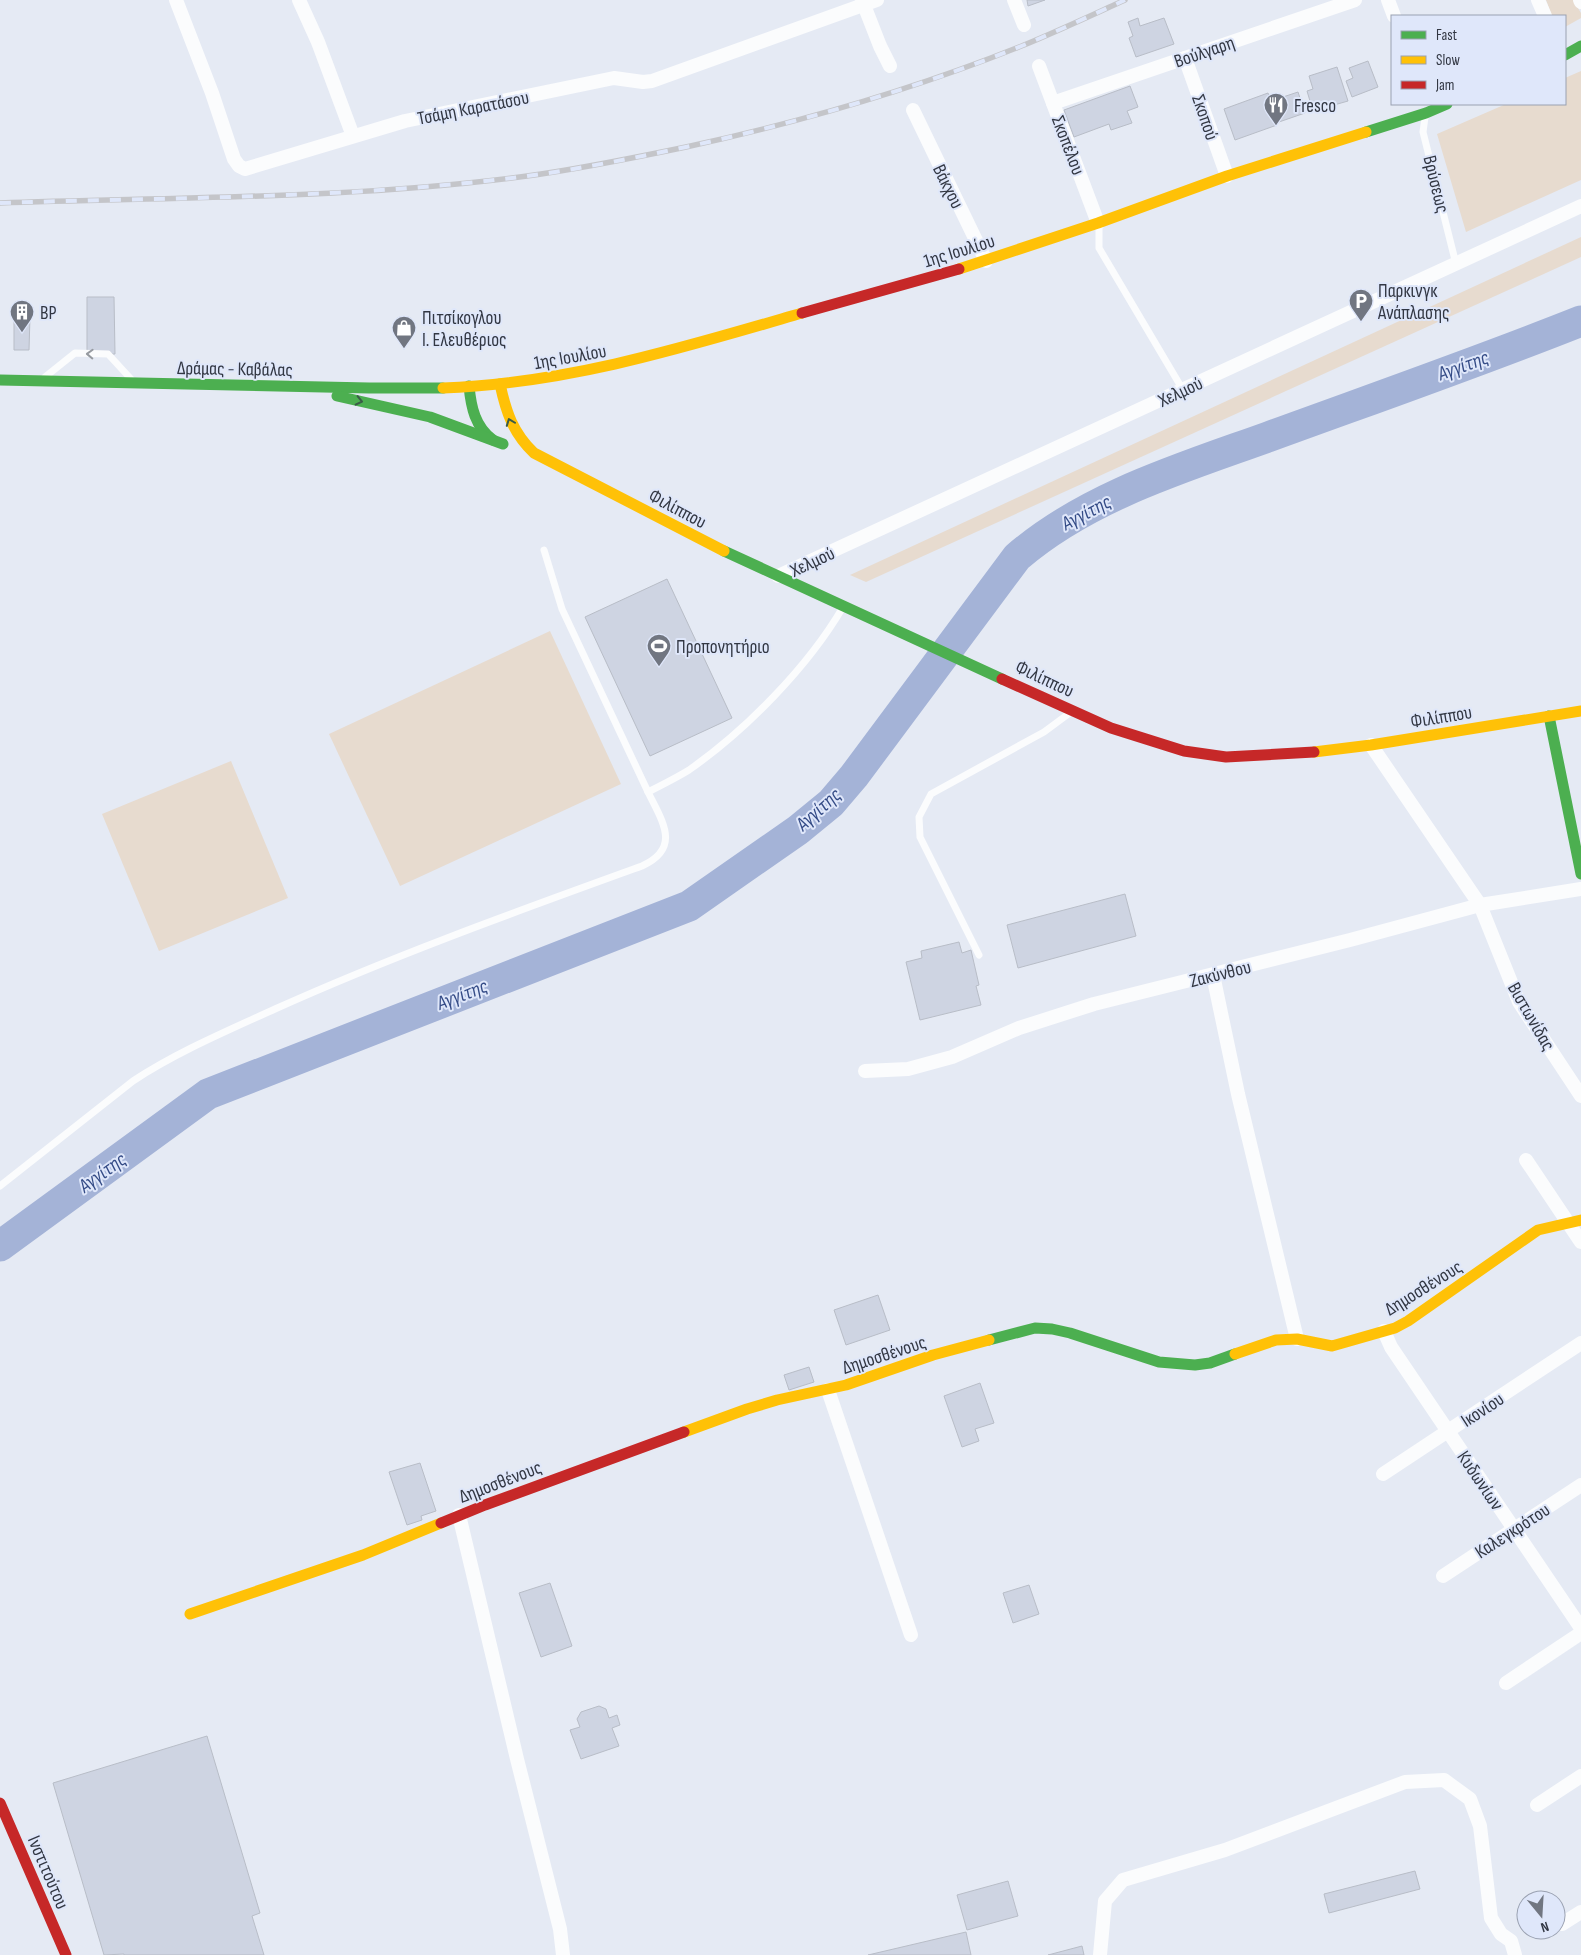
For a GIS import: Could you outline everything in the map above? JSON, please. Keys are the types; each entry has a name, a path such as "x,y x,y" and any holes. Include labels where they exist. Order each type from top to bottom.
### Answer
{"main road":[{"path":"1566,54 1581,46"},
{"name":"1ης Ιουλίου","path":"470,386 567,375 618,365 846,302 986,261 1425,108 1442,105"},
{"name":"Δράμας - Καβάλας","path":"0,380 295,387 470,386"},
{"name":"Φιλίππου","path":"500,384 505,410 514,431 522,442 534,452 702,540 778,576 1073,711 1167,747 1205,755 1226,757 1272,756 1370,745 1581,711"},
{"name":"Φιλίππου","path":"470,386 473,411 477,422 490,438 502,444 534,452"},
{"path":"295,387 430,417 502,444"},
{"path":"1549,716 1581,874"},
{"name":"Δημοσθένους","path":"190,1614 363,1555 459,1515 738,1412 777,1400 828,1390 933,1355 1035,1328 1070,1333 1148,1359 1180,1365 1210,1363 1276,1340 1297,1339 1332,1346 1408,1322 1538,1230 1575,1222"},
{"name":"Ινστιτούτου","path":"0,1803 66,1955"}],"street":[{"name":"Τσάμη Καρατάσου","path":"176,0 212,93 234,159 239,166 245,169 405,120 614,78 652,82 862,3 877,0"},
{"path":"299,0 318,42 353,136"},
{"path":"1014,0 1024,25"},
{"name":"Βούλγαρη","path":"1053,103 1355,0"},
{"path":"1388,0 1394,15"},
{"path":"1538,0 1545,15"},
{"path":"862,3 890,66"},
{"name":"Σκοπού","path":"1186,58 1227,176"},
{"name":"Σκοπέλου","path":"1039,66 1098,223"},
{"name":"Βάκχου","path":"912,110 986,261"},
{"name":"Χελμού","path":"778,576 1581,206"},
{"name":"Βιστωνίδας","path":"1370,745 1480,905 1519,1002 1581,1096"},
{"name":"Ζακύνθου","path":"864,1071 908,1069 952,1057 1019,1028 1094,1004 1480,905 1581,889"},
{"path":"1213,975 1236,1085 1297,1339"},
{"path":"1526,1160 1575,1222 1581,1242"},
{"name":"Κυδωνίων","path":"1384,1331 1391,1347 1581,1628"},
{"name":"Ικονίου","path":"1383,1474 1581,1343"},
{"path":"828,1390 911,1635"},
{"name":"Καλεγκρότου","path":"1443,1576 1581,1485"},
{"path":"459,1515 560,1929 563,1955"},
{"path":"1506,1683 1581,1633"},
{"path":"1538,1805 1581,1776"},
{"path":"1100,1955 1105,1901 1123,1880 1225,1850 1405,1782 1444,1780 1470,1799 1480,1826 1491,1918 1501,1934 1511,1940 1515,1955"},
{"path":"1566,1921 1581,1912"}],"lane":[{"name":"Βρύσεως","path":"1425,108 1423,132 1456,264"},
{"path":"1098,223 1100,248 1183,390"},
{"path":"40,381 74,353 108,354 134,383"},
{"path":"0,1186 133,1081 149,1070 220,1034 327,985 426,945 642,866 655,859 662,851 666,833 562,609 544,550"},
{"path":"648,792 689,769 759,710 808,657 834,622 843,606"},
{"path":"979,955 920,837 919,817 931,794 1044,732 1073,711"}],"shaded area":[{"path":"1546,0 1573,0 1581,13 1581,18 1566,26 1566,15 1552,15"},
{"path":"1581,71 1581,180 1466,232 1437,134 1504,105 1566,105 1566,78"},
{"path":"1581,237 1581,257 866,582 850,575"},
{"path":"550,631 621,784 400,886 329,734"},
{"path":"231,761 288,898 159,951 102,814"}],"building":[{"path":"1027,0 1045,0 1028,6"},
{"path":"1138,18 1140,26 1164,18 1174,44 1136,57 1129,38 1133,36 1128,22"},
{"path":"1368,61 1378,87 1352,97 1346,81 1353,78 1349,68"},
{"path":"1337,67 1348,101 1313,111 1307,91 1313,89 1309,76"},
{"path":"1130,86 1138,107 1127,111 1132,123 1111,130 1109,124 1074,137 1064,110"},
{"path":"1298,92 1305,113 1235,140 1224,109 1268,93 1271,101"},
{"path":"87,297 114,297 115,354 87,355"},
{"name":"BP","path":"14,315 30,316 29,350 14,350"},
{"name":"Προπονητήριο","path":"667,579 732,718 650,756 585,617"},
{"path":"1125,894 1136,936 1018,968 1007,925"},
{"path":"959,942 962,953 971,950 979,985 976,986 981,1005 920,1020 906,962 922,958 921,951"},
{"path":"878,1295 890,1330 846,1345 834,1310"},
{"path":"809,1367 814,1382 789,1390 784,1375"},
{"path":"980,1383 994,1423 975,1429 979,1441 962,1447 944,1396"},
{"path":"420,1463 436,1511 421,1516 422,1520 407,1525 389,1472"},
{"path":"550,1583 572,1646 541,1657 519,1593"},
{"path":"1029,1585 1039,1614 1013,1623 1003,1593"},
{"path":"599,1706 606,1709 609,1718 617,1715 620,1725 612,1728 619,1746 581,1759 570,1730 580,1727 577,1719 581,1712"},
{"path":"207,1736 260,1913 252,1916 264,1955 104,1955 53,1783"},
{"path":"1415,1871 1420,1889 1329,1913 1324,1894"},
{"path":"1008,1881 1018,1916 967,1930 957,1895"},
{"path":"966,1932 971,1955 868,1955"},
{"path":"1082,1946 1084,1955 1048,1955"}],"waterway":[{"name":"Αγγίτης","path":"0,1246 208,1094 689,906 798,830 831,803 854,776 1017,557 1074,517 1105,500 1170,473 1464,366 1581,321"}],"railway":[{"path":"0,203 264,196 396,189 462,184 587,167 772,127 899,90 1037,40 1125,0"}],"traffic: fast":[{"path":"1566,54 1581,46"},
{"path":"1366,132 1426,113 1445,105"},
{"path":"0,380 443,388"},
{"path":"469,386 471,401 478,423 493,440"},
{"path":"337,396 430,417 503,444"},
{"path":"724,551 1002,679"},
{"path":"1549,716 1581,874"},
{"path":"989,1340 1035,1328 1070,1333 1159,1362 1195,1365 1210,1363 1235,1354"}],"traffic: slow":[{"path":"959,269 1098,223 1227,176 1366,132"},
{"path":"443,388 490,385 535,379 625,362 802,313"},
{"path":"500,384 511,422 521,438 534,453 724,551"},
{"path":"1314,752 1371,745 1581,711"},
{"path":"1235,1354 1276,1340 1297,1339 1332,1346 1395,1328 1408,1321 1538,1230 1581,1220"},
{"path":"684,1432 747,1409 777,1400 846,1385 933,1355 989,1340"},
{"path":"190,1614 363,1555 441,1523"}],"traffic: jam":[{"path":"802,313 959,269"},
{"path":"1002,679 1111,728 1184,751 1226,757 1314,752"},
{"path":"441,1523 684,1432"},
{"path":"0,1803 66,1955"}],"place":[{"name":"Fresco","path":"1276,126"},
{"name":"Παρκινγκ Ανάπλασης","path":"1361,322"},
{"name":"BP","path":"22,333"},
{"name":"Πιτσίκογλου Ι. Ελευθέριος","path":"404,349"},
{"name":"Προπονητήριο","path":"659,667"}]}
